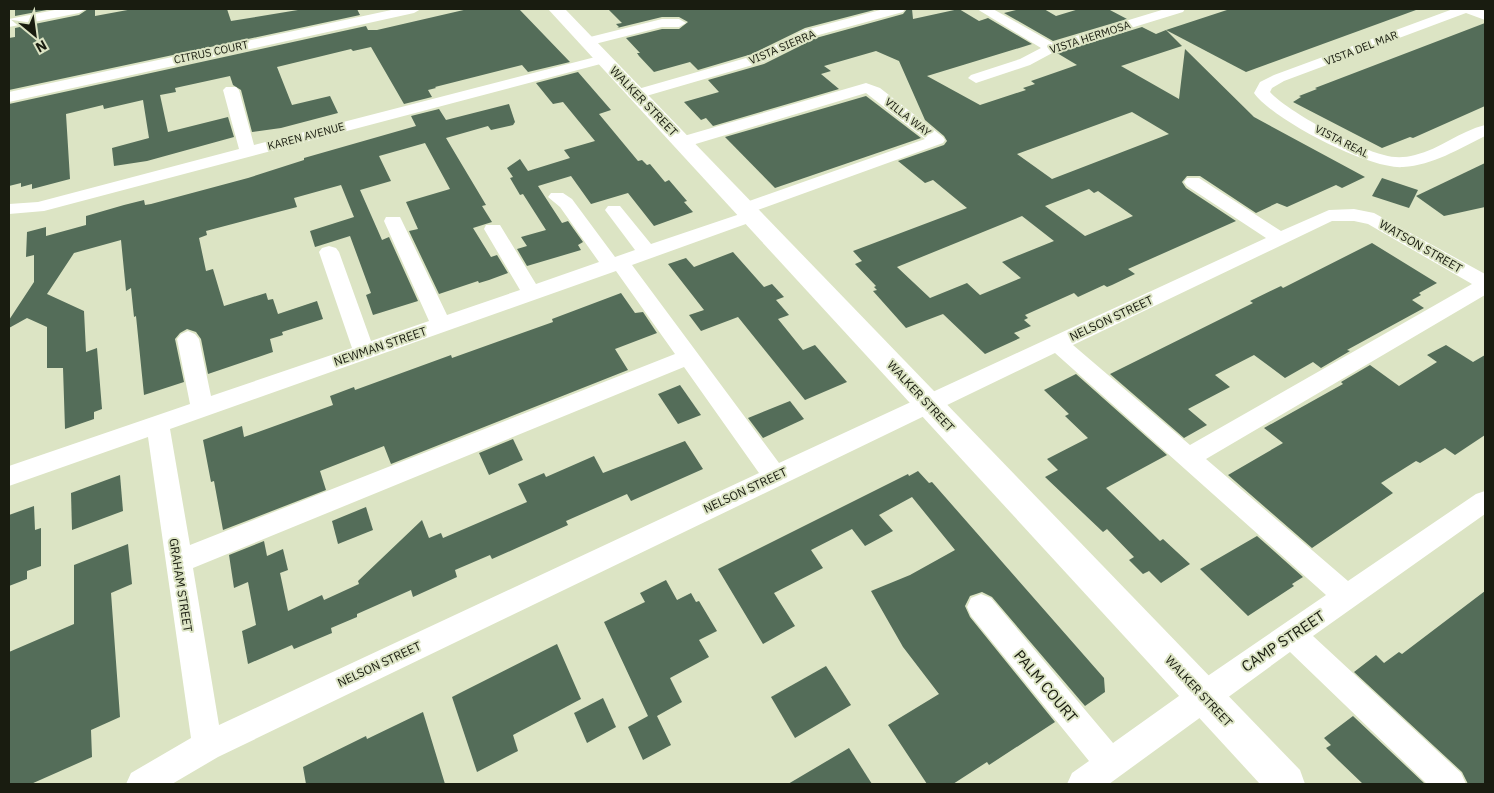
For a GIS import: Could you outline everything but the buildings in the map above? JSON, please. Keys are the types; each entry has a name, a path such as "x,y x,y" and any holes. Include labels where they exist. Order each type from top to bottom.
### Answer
{"main road":[{"name":"WALKER STREET","path":"556,9 1286,784"}],"street":[{"path":"9,23 79,9"},
{"name":"CITRUS COURT","path":"9,96 414,9"},
{"name":"VISTA SIERRA","path":"636,94 758,59 810,33 898,9"},
{"path":"984,9 1051,48"},
{"path":"1137,9 1152,17"},
{"name":"VISTA HERMOSA","path":"976,78 1025,62 1051,48 1178,9"},
{"path":"1466,9 1485,16"},
{"name":"VISTA DEL MAR","path":"1262,93 1265,85 1279,78 1466,9"},
{"path":"587,42 662,23 679,23"},
{"name":"KAREN AVENUE","path":"9,209 38,207 603,59"},
{"name":"VILLA WAY","path":"683,142 863,88 874,91 937,140 934,143 748,213"},
{"path":"231,90 248,152"},
{"name":"VISTA REAL","path":"1262,93 1269,101 1282,110 1358,151 1390,162 1415,161 1485,130"},
{"path":"1193,182 1280,240"},
{"path":"557,197 566,203 616,264 688,357 775,476"},
{"path":"614,210 647,252"},
{"name":"NEWMAN STREET","path":"9,476 616,264 748,213"},
{"name":"NELSON STREET","path":"142,784 207,746 1057,343 1329,216 1354,215"},
{"name":"WATSON STREET","path":"1354,215 1383,223 1485,284"},
{"path":"393,221 441,325"},
{"path":"494,229 532,293"},
{"path":"329,252 364,352"},
{"path":"1187,458 1485,284"},
{"path":"188,339 202,409"},
{"path":"1057,343 1347,597"},
{"path":"178,562 688,357"},
{"name":"GRAHAM STREET","path":"158,423 207,746"},
{"name":"CAMP STREET","path":"1083,784 1203,696 1347,597 1480,513"},
{"name":"PALM COURT","path":"981,607 1111,764"},
{"path":"1292,635 1450,784"}]}
